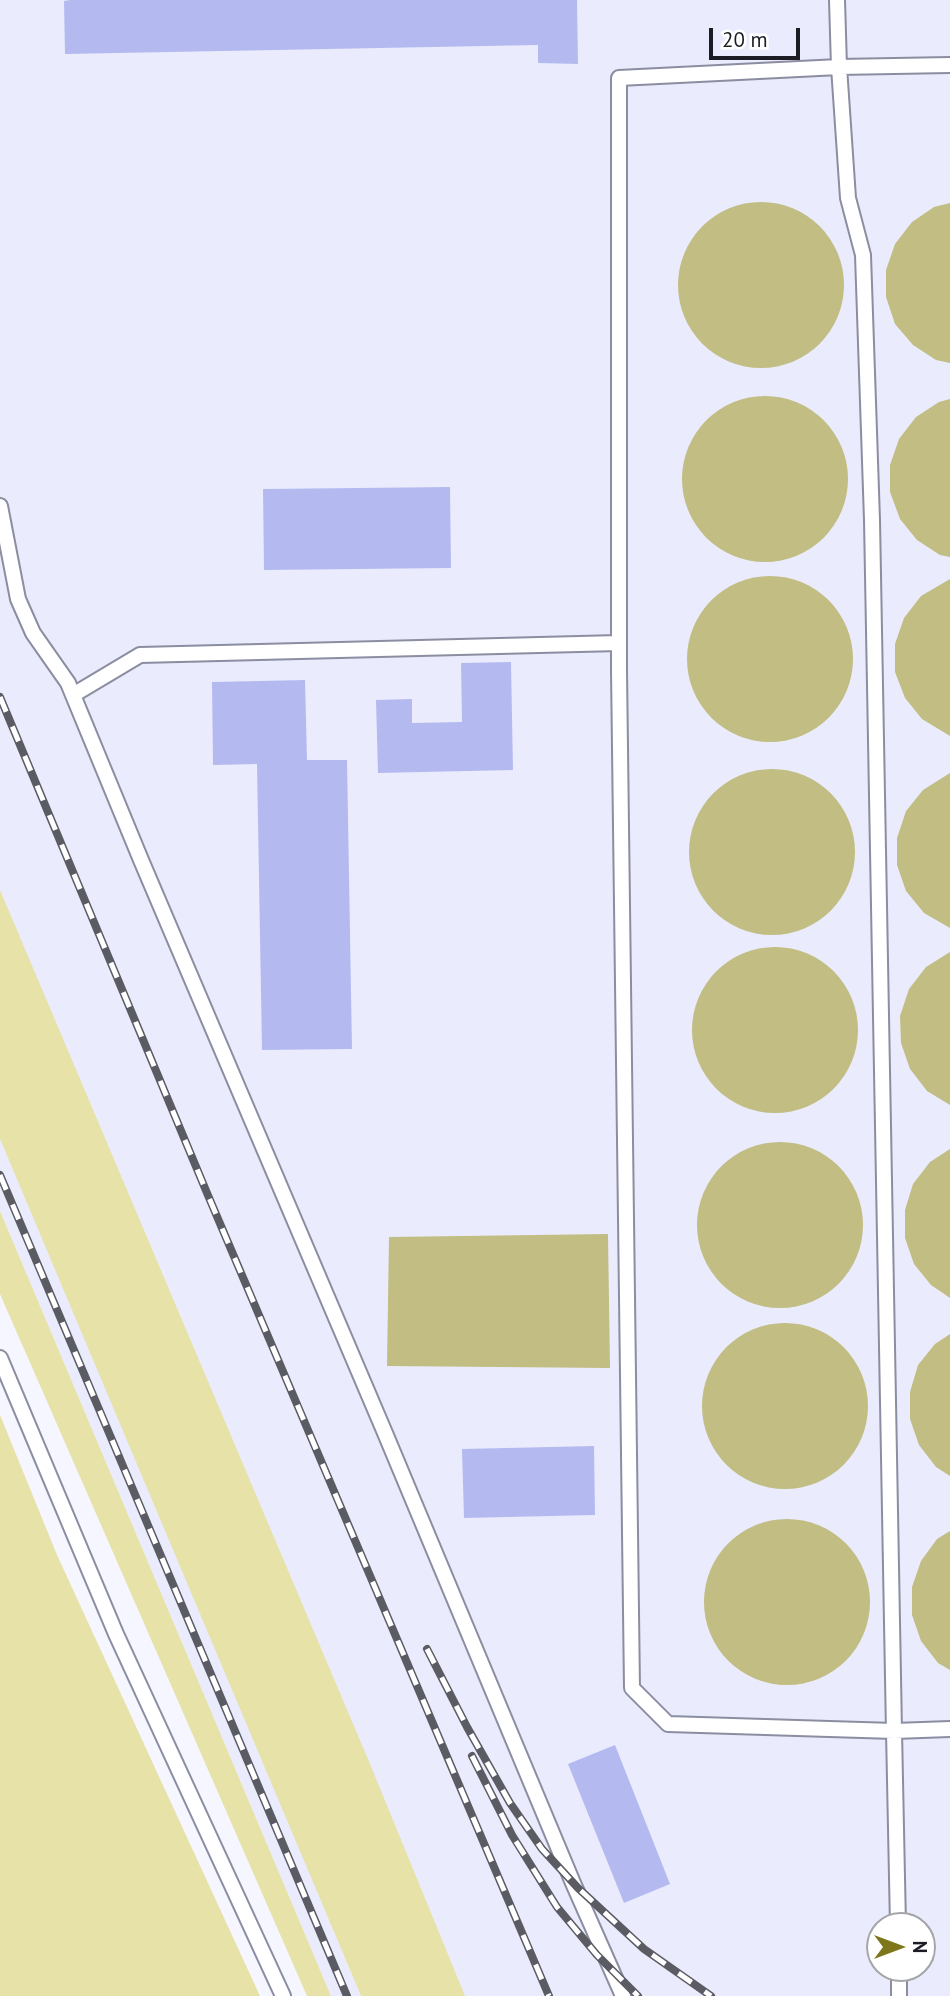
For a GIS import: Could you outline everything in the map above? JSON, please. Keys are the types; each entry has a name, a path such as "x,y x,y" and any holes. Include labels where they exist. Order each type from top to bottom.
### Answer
{"lane":[{"path":"837,0 848,198 863,255 864,269 872,520 898,1912"},
{"path":"950,65 839,67 619,78 619,643 632,1688 668,1724 894,1731 950,1729"},
{"path":"0,506 18,600 33,633 74,695 141,860 623,1996"},
{"path":"74,695 140,655 619,643"},
{"path":"0,1358 116,1634 282,1996"}],"shaded area":[{"path":"0,0 950,0 950,1996 419,1996 0,999"},
{"path":"761,202 793,209 807,216 819,227 830,239 837,253 844,285 837,317 830,331 819,343 807,354 793,361 761,368 729,361 715,354 703,343 692,331 685,317 678,285 685,253 692,239 703,227 715,216 729,209"},
{"path":"950,203 950,363 936,360 913,345 895,324 886,297 886,270 895,244 912,222 934,207"},
{"path":"765,396 797,403 811,410 823,421 834,433 841,447 848,479 841,511 834,525 823,537 811,548 797,555 765,562 733,555 719,548 707,537 696,525 689,511 682,479 689,447 696,433 707,421 719,410 733,403"},
{"path":"950,399 950,557 940,555 917,540 900,519 890,492 890,465 899,439 916,417 939,402"},
{"path":"770,576 802,583 816,590 828,601 839,613 846,627 853,659 846,691 839,705 828,717 816,728 802,735 770,742 738,735 724,728 712,717 701,705 694,691 687,659 694,627 701,613 712,601 724,590 738,583"},
{"path":"950,579 950,736 922,719 905,698 895,672 895,644 904,618 921,596"},
{"path":"772,769 804,776 818,783 830,794 841,806 848,820 855,852 848,884 841,898 830,910 818,921 804,928 772,935 740,928 726,921 714,910 703,898 696,884 689,852 696,820 703,806 714,794 726,783 740,776"},
{"path":"950,773 950,928 924,913 906,891 897,865 897,838 906,811 923,790"},
{"path":"0,890 370,1764 465,1996 361,1996 0,1139"},
{"path":"775,947 807,954 821,961 833,972 844,984 851,998 858,1030 851,1062 844,1076 833,1088 821,1099 807,1106 775,1113 743,1106 729,1099 717,1088 706,1076 699,1062 692,1030 699,998 706,984 717,972 729,961 743,954"},
{"path":"950,952 950,1105 927,1091 910,1069 901,1043 900,1016 909,989 926,967"},
{"path":"0,1139 361,1996 331,1996 0,1211"},
{"path":"780,1142 812,1149 826,1156 838,1167 849,1179 856,1193 863,1225 856,1257 849,1271 838,1283 826,1294 812,1301 780,1308 748,1301 734,1294 722,1283 711,1271 704,1257 697,1225 704,1193 711,1179 722,1167 734,1156 748,1149"},
{"path":"950,1149 950,1298 931,1285 914,1264 905,1238 905,1210 913,1184 930,1162"},
{"path":"0,1211 331,1996 307,1996 0,1294"},
{"path":"608,1234 610,1368 387,1366 389,1237"},
{"path":"785,1323 817,1330 831,1337 843,1348 854,1360 861,1374 868,1406 861,1438 854,1452 843,1464 831,1475 817,1482 785,1489 753,1482 739,1475 727,1464 716,1452 709,1438 702,1406 709,1374 716,1360 727,1348 739,1337 753,1330"},
{"path":"950,1334 950,1476 936,1467 919,1445 910,1419 910,1392 918,1365 935,1344"},
{"path":"0,1415 57,1555 260,1996 0,1996"},
{"path":"787,1519 819,1526 833,1533 845,1544 856,1556 863,1570 870,1602 863,1634 856,1648 845,1660 833,1671 819,1678 787,1685 755,1678 741,1671 729,1660 718,1648 711,1634 704,1602 711,1570 718,1556 729,1544 741,1533 755,1526"},
{"path":"950,1531 950,1670 938,1663 921,1641 912,1615 912,1587 921,1561 937,1539"}],"building":[{"path":"70,0 577,0 578,64 538,63 538,45 65,54 64,1"},
{"path":"450,487 451,568 264,570 263,489"},
{"path":"511,662 513,770 378,773 376,700 412,699 412,723 462,722 461,663"},
{"path":"305,680 307,760 347,760 352,1049 262,1050 257,764 213,765 212,682"},
{"path":"594,1446 595,1515 464,1518 462,1449"},
{"path":"615,1745 670,1884 624,1903 568,1764"}],"railway":[{"path":"0,697 207,1193 549,1996"},
{"path":"0,1175 347,1996"},
{"path":"427,1649 510,1803 542,1849 578,1888 644,1949 711,1996"},
{"path":"472,1756 512,1835 557,1907 597,1955 638,1996"}]}
